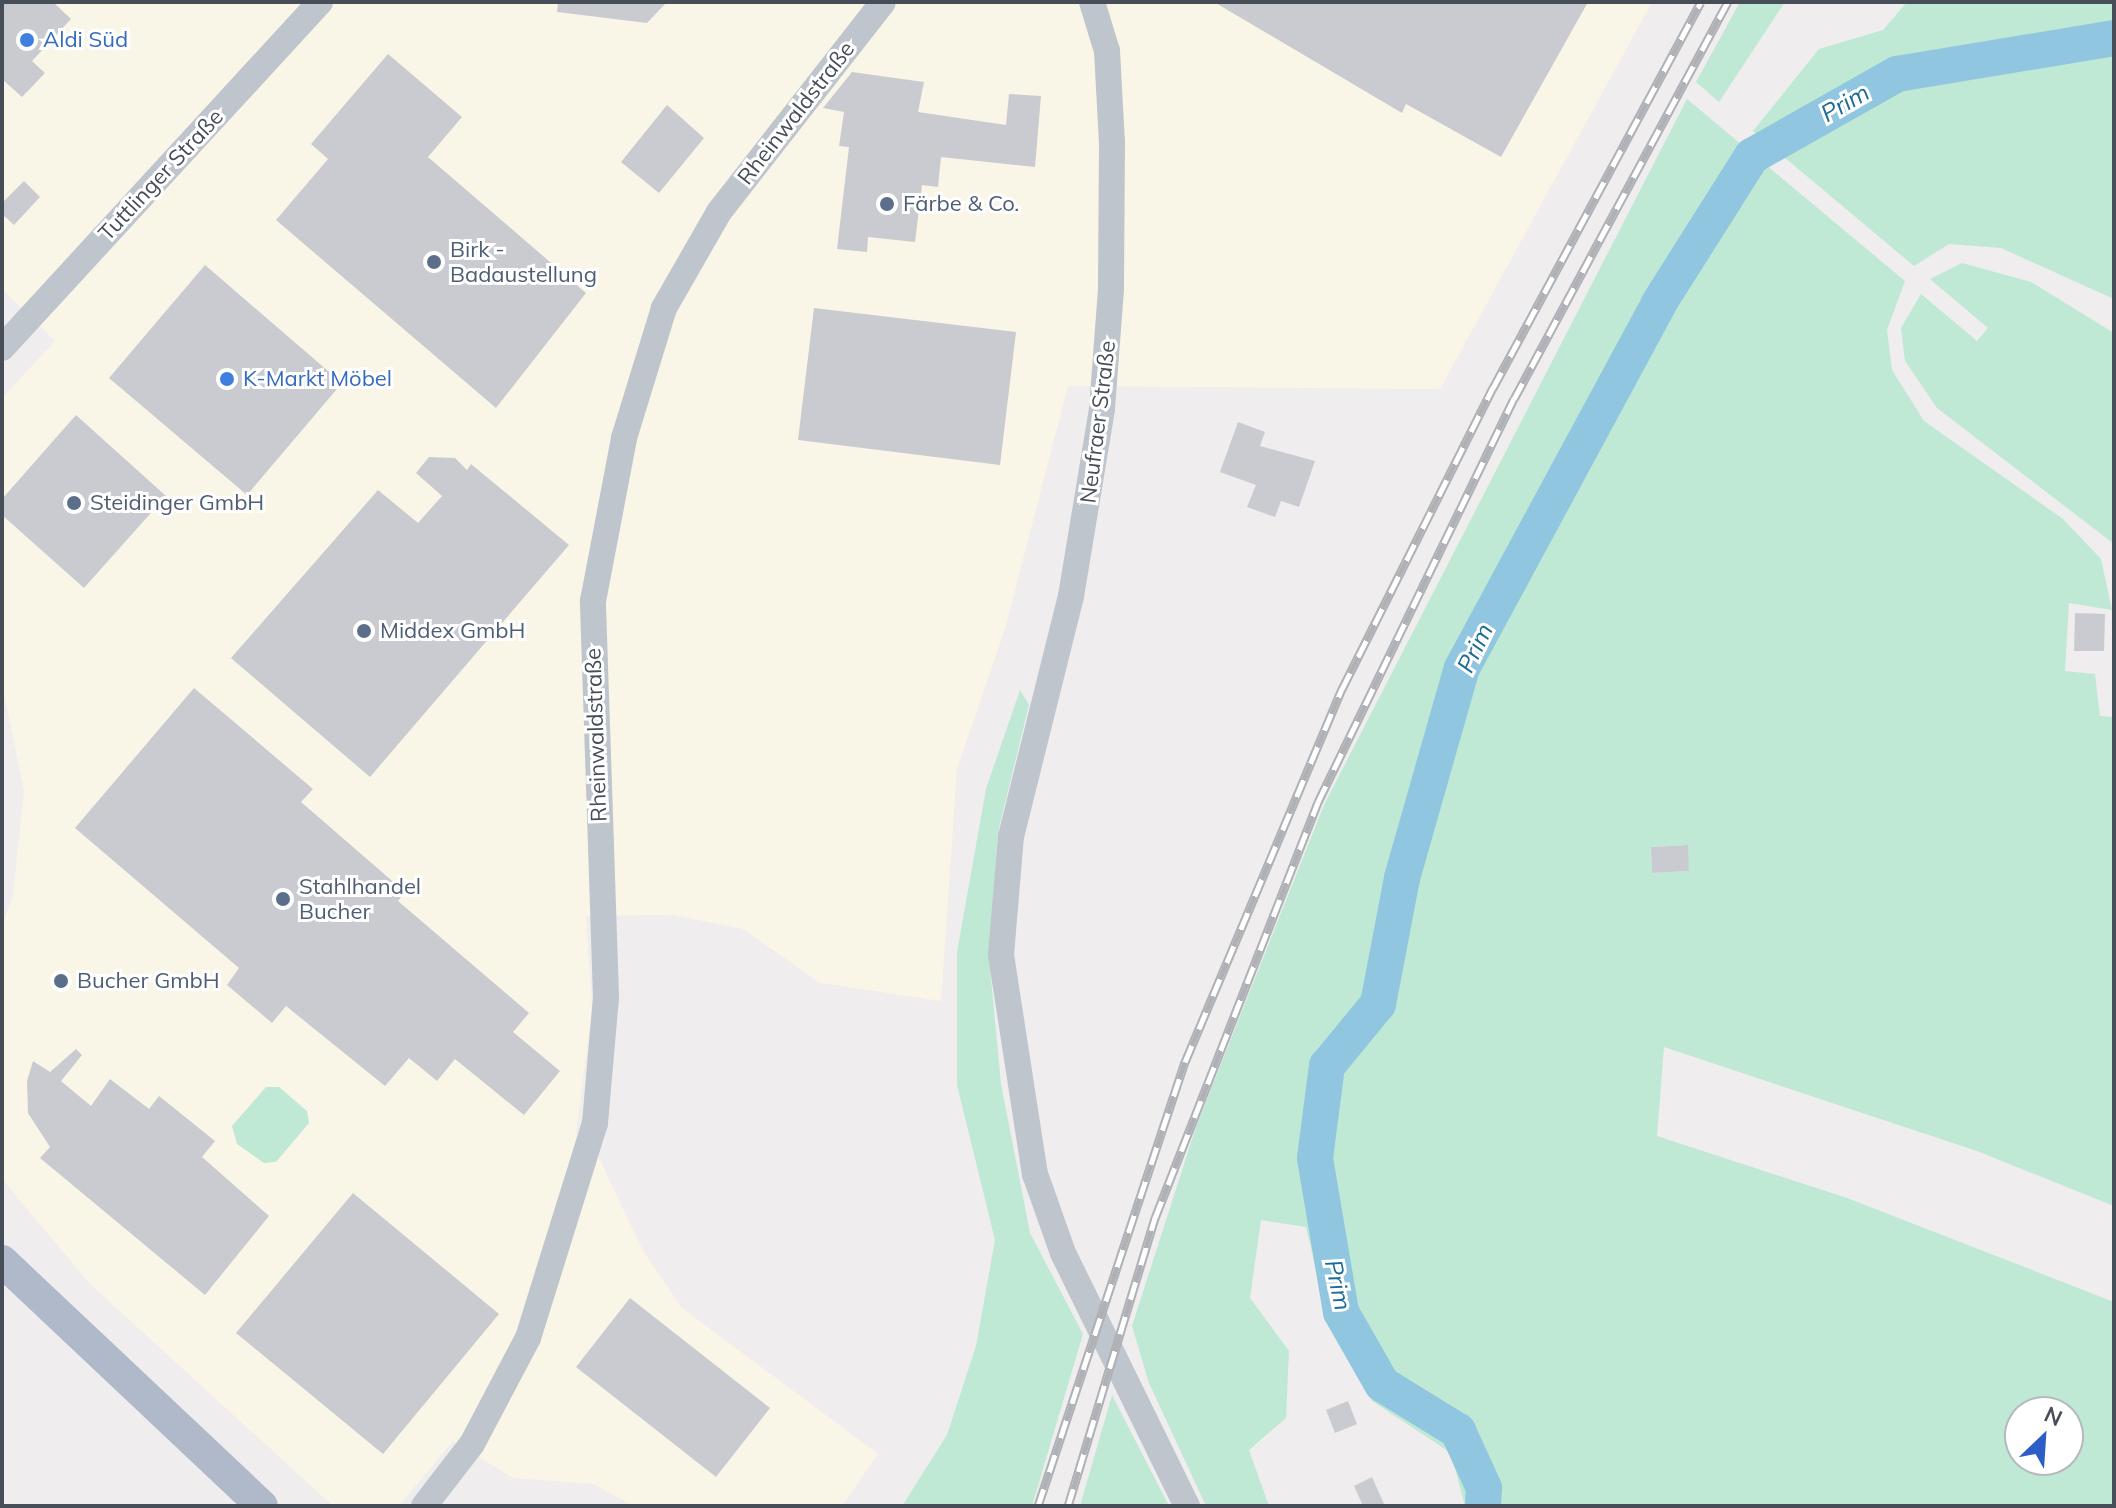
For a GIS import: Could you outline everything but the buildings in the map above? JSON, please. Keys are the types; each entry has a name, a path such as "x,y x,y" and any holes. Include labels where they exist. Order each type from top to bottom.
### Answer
{"main road":[{"path":"6,1261 262,1506"}],"street":[{"name":"Tuttlinger Straße","path":"2,348 320,2"},
{"name":"Rheinwaldstraße","path":"424,1506 472,1444 528,1338 595,1123 606,997 593,601 607,503 664,308 719,212 883,2"},
{"name":"Neufraer Straße","path":"1092,2 1107,51 1112,142 1111,289 1102,409 1071,596 1011,836 1001,955 1035,1174 1063,1253 1187,1506"}],"shaded area":[{"path":"2,2 1652,2 1440,389 1068,386 1005,629 957,769 941,1001 820,983 743,929 673,915 586,916 592,1009 576,1133 599,1158 643,1251 682,1308 878,1454 842,1506 634,1506 593,1484 513,1478 453,1441 399,1506 333,1506 90,1284 2,1179 2,926 13,895 24,791 2,684 2,398 55,341 2,289"}],"green space":[{"path":"1740,2 1785,2 1719,102 1696,82"},
{"path":"1907,2 2114,2 2114,299 2001,248 1949,244 1914,266 1753,131 1819,49 1883,30"},
{"path":"1687,99 1905,281 1887,330 1892,370 1924,421 2063,519 2101,559 2112,610 2069,603 2065,671 2095,674 2100,716 2114,717 2114,1206 1977,1151 1664,1047 1657,1136 1847,1198 2114,1302 2114,1506 1465,1506 1451,1453 1372,1401 1327,1317 1306,1227 1261,1220 1250,1298 1289,1351 1286,1418 1249,1450 1269,1506 1206,1506 1149,1383 1132,1326 1196,1127 1324,805","holes":["1687,845 1689,871 1652,873 1651,847"]},
{"path":"1962,263 2031,282 2114,333 2114,544 1937,408 1905,361 1901,328 1921,294 1977,341 1988,328 1930,279"},
{"path":"1020,690 1029,705 998,832 989,957 1001,1084 1030,1233 1083,1334 1032,1506 902,1506 947,1435 976,1346 995,1240 957,1085 957,952 986,789"},
{"path":"266,1087 279,1087 307,1111 309,1123 276,1162 264,1163 237,1144 232,1126"},
{"path":"1112,1395 1133,1436 1169,1506 1080,1506"}],"waterway":[{"name":"Prim","path":"1483,1506 1484,1488 1458,1431 1382,1384 1341,1312 1315,1158 1327,1066 1378,1004 1402,878 1462,668 1659,303 1752,156 1897,74 2114,38"}],"railway":[{"path":"1038,1506 1185,1062 1342,689 1493,388 1701,2"},
{"path":"1068,1506 1155,1218 1318,802 1514,399 1728,2"}],"place":[{"name":"Aldi Süd","path":"27,40"},
{"name":"Färbe & Co.","path":"887,204"},
{"name":"Birk - Badaustellung","path":"434,262"},
{"name":"K-Markt Möbel","path":"227,379"},
{"name":"Steidinger GmbH","path":"74,503"},
{"name":"Middex GmbH","path":"364,631"},
{"name":"Stahlhandel Bucher","path":"283,899"},
{"name":"Bucher GmbH","path":"61,981"}]}
